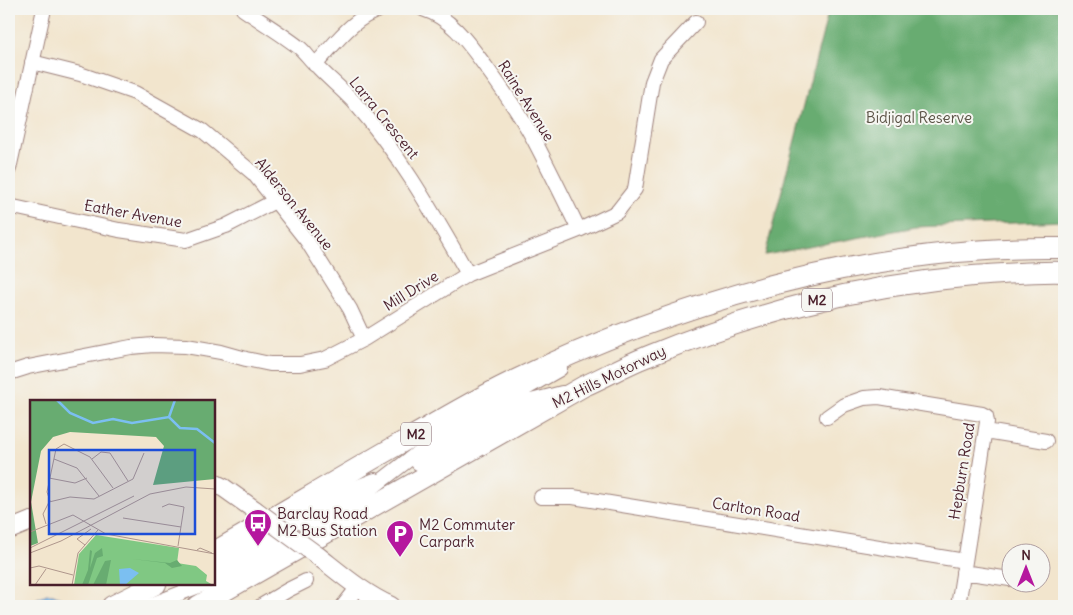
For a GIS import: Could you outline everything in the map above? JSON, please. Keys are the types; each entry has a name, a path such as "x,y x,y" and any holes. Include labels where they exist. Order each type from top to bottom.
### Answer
{"highway":[{"name":"M2 Hills Motorway","path":"215,551 390,449 509,383 626,332 716,301 761,288 879,262 995,249 1064,248"},
{"name":"M2 Hills Motorway","path":"198,606 584,386 690,339 737,322 806,303 901,284 1005,273 1064,272"},
{"path":"112,606 154,585"}],"main road":[{"path":"215,484 224,488 358,587 391,606"},
{"path":"9,530 30,520"}],"street":[{"path":"9,169 44,9"},
{"name":"Larra Crescent","path":"244,9 301,50 347,94 386,141 433,213 468,274"},
{"path":"315,65 350,26 367,14 381,9"},
{"name":"Raine Avenue","path":"423,9 443,18 457,30 507,95 532,137 579,230"},
{"name":"Mill Drive","path":"9,373 28,367 110,351 153,345 204,349 270,364 300,364 325,359 364,339 468,274 579,230 617,212 635,189 652,82 661,59 696,22"},
{"name":"Alderson Avenue","path":"32,62 80,74 135,93 203,131 254,174 307,241 350,309 364,339"},
{"name":"Eather Avenue","path":"9,206 119,230 186,240 226,226 275,201"},
{"name":"M2","path":"215,580 266,553 363,495 416,454 471,420 626,332"},
{"name":"M2","path":"215,567 357,487 420,462 531,401 584,386"},
{"name":"Hepburn Road","path":"827,417 844,404 864,398 879,397 986,416 986,431 958,606"},
{"path":"986,431 1046,441"},
{"name":"Carlton Road","path":"541,497 574,497 964,566 1000,576"},
{"path":"261,606 306,581"},
{"path":"163,606 192,585"},
{"path":"148,606 201,585"},
{"path":"343,606 358,587"}],"green space":[{"name":"Bidjigal Reserve","path":"829,9 1064,9 1064,221 916,227 765,255"}],"water":[{"path":"47,594 60,597 63,606 20,606"}],"place":[{"name":"Barclay Road M2 Bus Station","path":"258,547"},
{"name":"M2 Commuter Carpark","path":"400,558"}]}
